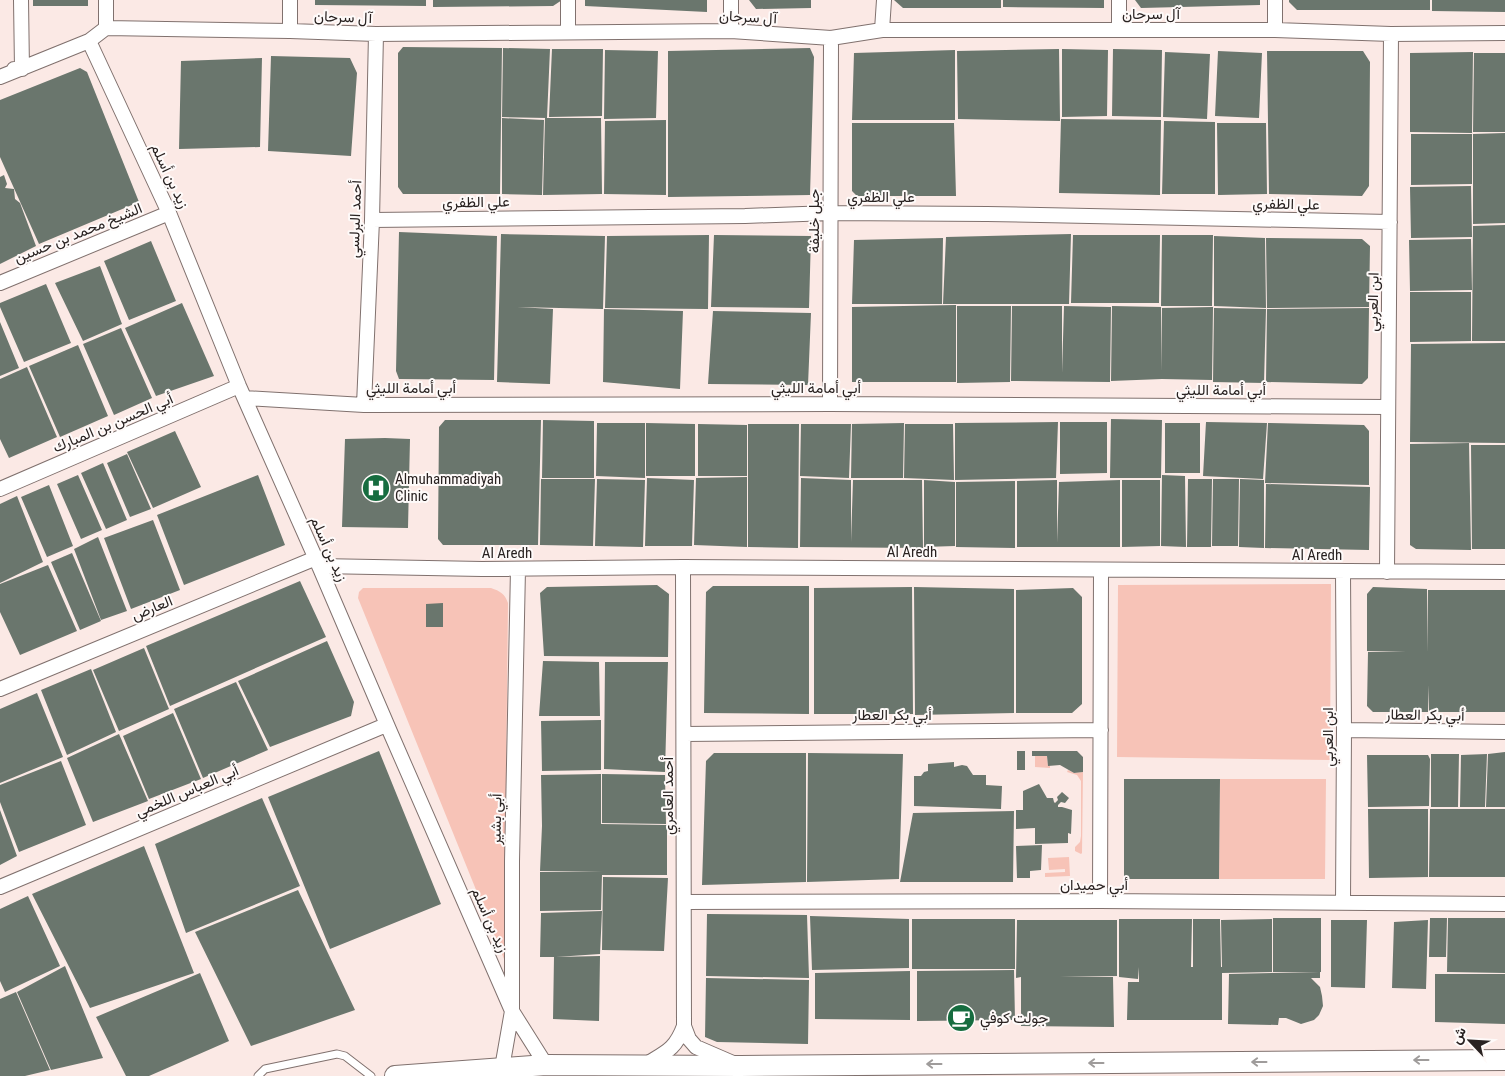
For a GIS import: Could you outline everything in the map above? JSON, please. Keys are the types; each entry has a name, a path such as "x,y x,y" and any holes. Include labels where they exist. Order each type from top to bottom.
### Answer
{"main road":[{"path":"395,1076 546,1065 740,1066 1505,1060"}],"street":[{"path":"21,0 22,69"},
{"path":"0,77 89,41 106,28 106,0"},
{"path":"290,0 290,31"},
{"path":"568,0 568,32"},
{"path":"731,0 731,31"},
{"path":"882,30 884,0"},
{"path":"1119,0 1119,30"},
{"path":"1275,0 1275,30"},
{"name":"آل سرحان","path":"106,28 376,34 731,31 831,38 882,30 1275,30 1392,34 1505,33"},
{"name":"أحمد البرلسي","path":"364,405 372,220 376,34"},
{"name":"ابن العربي","path":"1387,572 1387,407 1392,34"},
{"name":"جبل خليفة","path":"830,404 831,38"},
{"name":"زيد بن أسلم","path":"89,41 169,214 242,392 318,562 386,725 512,1011 546,1065"},
{"path":"0,69 22,69"},
{"name":"علي الظفري","path":"372,220 745,216 830,213 997,214 1390,222"},
{"name":"الشيخ محمد بن حسين","path":"0,283 169,214"},
{"name":"أبي أمامة الليثي","path":"242,392 364,405 830,404 1387,407"},
{"name":"أبي الحسن بن المبارك","path":"0,490 242,392"},
{"name":"Al Aredh","path":"318,562 518,569 683,567 1505,572"},
{"name":"العارض","path":"0,689 318,562"},
{"name":"أحمد العامري","path":"683,567 684,1026"},
{"name":"أبي بشير","path":"502,1068 512,1011 512,861 518,569"},
{"path":"1100,901 1101,570"},
{"name":"ابن العربي","path":"1343,572 1343,902"},
{"name":"أبي العباس اللخمي","path":"0,887 386,725"},
{"name":"أبي بكر العطار","path":"684,734 1101,730"},
{"name":"أبي بكر العطار","path":"1344,730 1505,732"},
{"name":"أبي حميدان","path":"684,902 1100,901 1505,904"},
{"path":"684,1026 689,1039 696,1047 740,1066"},
{"path":"643,1066 673,1047 680,1038 684,1026"}],"lane":[{"path":"258,1076 265,1069 337,1054 345,1056 371,1076"}],"shaded area":[{"path":"1331,584 1330,760 1117,757 1118,585"},
{"path":"363,588 491,588 502,593 508,603 504,959 358,598 359,592"},
{"path":"1035,756 1047,756 1050,768 1035,767"},
{"path":"1068,770 1074,773 1083,772 1081,854 1075,851 1075,847 1080,842 1081,836 1081,781 1077,775 1067,772"},
{"path":"1220,779 1326,779 1325,879 1219,879"},
{"path":"1069,857 1070,876 1045,877 1045,873 1065,872 1065,869 1049,870 1048,858"}],"building":[{"path":"33,0 88,0 88,6 33,6"},
{"path":"315,0 426,0 426,6 315,5"},
{"path":"433,0 562,0 553,6 433,7"},
{"path":"585,0 707,0 707,12 585,6"},
{"path":"749,0 811,0 811,8 756,9"},
{"path":"894,0 1001,0 1001,8 903,8"},
{"path":"1003,0 1104,0 1104,8 1003,7"},
{"path":"1135,0 1260,0 1260,5 1141,8"},
{"path":"1289,0 1430,0 1430,10 1297,10"},
{"path":"1432,0 1505,0 1505,12 1432,11"},
{"path":"403,47 502,48 500,194 403,194 398,187 398,53"},
{"path":"503,48 550,49 547,118 502,117"},
{"path":"810,48 814,57 810,195 668,197 668,51"},
{"path":"552,49 603,49 602,116 549,117"},
{"path":"1059,49 1060,121 958,119 957,51"},
{"path":"1062,49 1108,50 1107,116 1062,117"},
{"path":"1113,49 1162,50 1161,117 1112,116"},
{"path":"605,50 658,51 656,118 604,119"},
{"path":"955,50 955,120 852,120 854,53"},
{"path":"1218,51 1262,53 1259,118 1215,116"},
{"path":"1267,51 1363,51 1370,62 1369,186 1362,196 1269,194"},
{"path":"1165,52 1210,54 1207,119 1163,117"},
{"path":"1473,52 1472,133 1410,132 1410,53"},
{"path":"1474,53 1505,53 1505,132 1473,132"},
{"path":"271,56 350,58 357,73 351,156 268,151"},
{"path":"262,58 260,147 179,149 181,61"},
{"path":"80,68 87,72 139,202 39,244 0,157 0,100"},
{"path":"502,118 544,120 542,195 502,194"},
{"path":"545,118 601,118 602,194 543,195"},
{"path":"1061,119 1161,120 1160,195 1059,193"},
{"path":"666,120 666,195 604,194 605,121"},
{"path":"1164,121 1215,122 1215,194 1162,194"},
{"path":"852,123 954,123 956,196 857,196 852,191"},
{"path":"1217,123 1266,123 1267,194 1218,195"},
{"path":"1505,133 1505,223 1473,224 1473,134"},
{"path":"1411,134 1472,134 1472,184 1411,185"},
{"path":"4,175 7,184 5,188 14,189 15,199 20,203 36,246 0,264 0,177"},
{"path":"1471,186 1472,237 1411,238 1410,187"},
{"path":"1505,225 1505,341 1472,341 1473,226"},
{"path":"399,232 497,236 494,380 399,379 396,371"},
{"path":"501,234 605,236 603,309 517,307 553,309 550,384 497,382"},
{"path":"1071,234 1069,304 943,304 946,237"},
{"path":"709,235 708,309 605,308 607,236"},
{"path":"714,235 811,236 809,308 711,307"},
{"path":"1073,235 1160,235 1159,303 1071,303"},
{"path":"1162,235 1213,235 1212,306 1161,306"},
{"path":"1214,236 1265,238 1266,308 1214,306"},
{"path":"943,238 942,304 852,304 854,240"},
{"path":"1266,238 1362,239 1370,246 1369,307 1267,308"},
{"path":"1471,239 1472,290 1410,291 1409,240"},
{"path":"151,241 176,301 129,320 104,261"},
{"path":"100,266 122,324 83,341 55,283"},
{"path":"46,284 71,343 24,362 0,307 0,303"},
{"path":"1410,292 1471,292 1471,341 1410,342"},
{"path":"182,303 214,376 156,396 125,328"},
{"path":"956,305 956,382 852,382 852,307"},
{"path":"957,306 1011,306 1010,382 957,383"},
{"path":"1012,306 1062,306 1062,373 1064,306 1111,307 1110,382 1011,381"},
{"path":"1112,306 1161,307 1162,372 1162,308 1213,307 1212,380 1111,381"},
{"path":"1214,308 1266,309 1264,383 1213,382"},
{"path":"1369,308 1368,378 1362,384 1266,382 1267,309"},
{"path":"604,309 683,311 680,389 603,382"},
{"path":"713,311 811,313 808,385 708,384"},
{"path":"0,322 19,368 0,376"},
{"path":"121,328 152,398 114,415 83,344"},
{"path":"1505,343 1505,443 1410,442 1411,344"},
{"path":"78,345 108,416 60,437 29,366"},
{"path":"27,367 57,437 9,458 0,439 0,379"},
{"path":"1111,419 1162,420 1161,478 1110,478"},
{"path":"445,420 541,420 538,545 443,545 438,539 439,427"},
{"path":"543,420 594,421 594,478 542,478"},
{"path":"1058,422 1056,478 955,480 955,423"},
{"path":"1060,422 1107,422 1107,473 1060,474"},
{"path":"1206,422 1267,423 1263,479 1203,476"},
{"path":"597,423 645,423 645,478 596,476"},
{"path":"646,423 695,424 695,476 646,476"},
{"path":"904,423 903,478 851,478 852,424"},
{"path":"1165,423 1200,423 1200,473 1165,473"},
{"path":"1268,423 1364,425 1369,431 1369,485 1265,483"},
{"path":"698,424 747,425 747,476 698,476"},
{"path":"748,424 799,424 798,548 748,547"},
{"path":"801,424 851,424 849,478 800,476"},
{"path":"905,424 953,424 954,480 904,478"},
{"path":"175,431 201,487 153,508 127,452"},
{"name":"Almuhammadiyah Clinic","path":"345,439 410,439 408,528 342,527"},
{"path":"1469,443 1471,550 1416,549 1410,545 1410,444"},
{"path":"1471,445 1505,445 1505,549 1472,549"},
{"path":"127,454 151,509 130,517 107,463"},
{"path":"103,463 127,520 106,529 81,473"},
{"path":"78,475 102,530 81,539 57,484"},
{"path":"258,475 285,545 184,585 157,515"},
{"path":"1162,475 1185,476 1186,547 1161,546"},
{"path":"747,477 747,547 694,545 696,478"},
{"path":"647,478 694,480 692,546 645,546"},
{"path":"801,478 851,480 851,542 853,480 922,480 923,548 800,547"},
{"path":"541,479 595,479 593,546 540,545"},
{"path":"597,479 645,480 643,547 595,546"},
{"path":"1188,479 1212,479 1211,547 1187,547"},
{"path":"1213,479 1239,479 1238,546 1212,546"},
{"path":"1240,479 1264,480 1264,548 1239,547"},
{"path":"924,480 955,482 955,546 924,547"},
{"path":"1057,480 1057,543 1059,482 1120,480 1120,547 1017,547 1017,481"},
{"path":"1122,480 1160,480 1160,546 1122,547"},
{"path":"1015,481 1015,548 956,547 956,482"},
{"path":"1266,484 1370,487 1369,550 1265,548"},
{"path":"49,485 73,546 47,557 21,497"},
{"path":"17,496 43,562 0,583 0,504"},
{"path":"153,520 180,590 131,609 104,538"},
{"path":"98,537 127,611 101,620 74,549"},
{"path":"72,553 101,621 80,630 51,562"},
{"path":"48,565 77,631 20,655 0,612 0,584"},
{"path":"300,581 326,637 170,706 146,646"},
{"path":"657,585 669,594 668,657 544,656 540,593 547,587"},
{"path":"713,586 809,586 809,714 704,713 706,592"},
{"path":"912,587 913,714 814,714 814,588"},
{"path":"914,587 1014,589 1014,713 915,715"},
{"path":"1373,587 1427,589 1428,653 1428,590 1505,590 1505,712 1429,712 1429,685 1428,712 1373,712 1367,706 1368,652 1406,652 1367,651 1367,594"},
{"path":"1073,588 1082,597 1082,704 1072,713 1016,713 1016,590"},
{"path":"443,603 443,627 426,627 426,604"},
{"path":"327,641 354,702 351,716 270,747 238,681"},
{"path":"144,648 169,709 119,731 93,670"},
{"path":"543,661 599,662 600,716 539,716"},
{"path":"605,662 668,662 665,772 604,769"},
{"path":"91,669 116,732 67,755 41,690"},
{"path":"236,682 268,750 203,778 174,709"},
{"path":"37,693 63,757 0,783 0,709"},
{"path":"173,713 201,779 149,799 123,736"},
{"path":"601,720 601,770 542,771 541,721"},
{"path":"119,734 148,801 93,822 67,758"},
{"path":"379,751 441,904 330,949 268,797"},
{"path":"1017,751 1025,751 1025,770 1017,770"},
{"path":"1032,751 1077,751 1083,757 1083,772 1074,773 1060,765 1048,766 1047,756 1032,756"},
{"path":"1505,752 1505,807 1486,807 1488,754"},
{"path":"714,753 806,753 806,882 702,885 706,761"},
{"path":"808,753 903,754 899,879 807,882"},
{"path":"1431,754 1459,754 1458,807 1431,807"},
{"path":"1487,754 1485,807 1460,807 1461,755"},
{"path":"1367,755 1428,755 1430,759 1429,806 1368,807"},
{"path":"61,761 86,825 19,852 0,802 0,785"},
{"path":"954,762 954,767 967,766 973,775 986,775 986,785 1002,786 1001,809 914,806 914,776 921,776 924,772 928,771 928,764"},
{"path":"601,774 601,824 667,825 667,875 602,875 601,910 540,911 540,872 603,871 540,871 542,826 541,775"},
{"path":"602,774 665,775 666,824 602,823"},
{"path":"1124,779 1220,779 1219,879 1124,879"},
{"path":"1039,784 1047,798 1053,798 1055,803 1058,800 1057,797 1062,792 1069,798 1065,803 1061,802 1058,805 1058,807 1072,810 1071,834 1068,833 1068,843 1035,844 1035,828 1016,829 1016,810 1023,810 1023,791"},
{"path":"262,798 300,886 186,933 155,844"},
{"path":"1368,809 1428,809 1428,877 1369,878"},
{"path":"1430,809 1505,809 1505,877 1429,877"},
{"path":"0,810 17,856 0,865"},
{"path":"1014,811 1013,882 900,882 913,813"},
{"path":"1042,845 1041,870 1030,871 1030,878 1017,878 1016,846"},
{"path":"144,846 194,973 90,1008 32,894"},
{"path":"603,877 668,878 664,951 602,950"},
{"path":"298,890 355,1010 251,1046 195,932"},
{"path":"28,896 60,966 5,992 0,981 0,909"},
{"path":"602,911 600,954 556,957 600,956 599,1021 553,1019 554,957 540,957 541,913"},
{"path":"707,914 807,915 809,978 706,976"},
{"path":"810,916 909,919 909,968 812,970"},
{"path":"1273,918 1321,918 1321,972 1273,972"},
{"path":"1430,918 1447,918 1446,957 1429,957"},
{"path":"1448,918 1505,918 1505,973 1447,972"},
{"path":"912,919 1015,919 1015,969 912,969"},
{"path":"1119,919 1192,919 1191,967 1193,967 1193,919 1220,919 1222,967 1221,920 1272,919 1272,972 1222,973 1222,1020 1127,1020 1128,982 1139,982 1139,967 1138,979 1119,977"},
{"path":"1017,920 1117,920 1117,976 1060,977 1113,977 1114,1027 1021,1026 1021,977 1016,978"},
{"path":"1331,920 1367,920 1365,988 1331,987"},
{"path":"1428,920 1426,989 1392,988 1394,922"},
{"path":"65,966 103,1058 51,1070 17,992"},
{"path":"1014,970 1015,1020 917,1021 917,971"},
{"path":"910,971 910,1020 815,1019 815,973"},
{"path":"1320,972 1320,978 1311,978 1320,987 1323,1006 1319,1015 1314,1020 1301,1024 1286,1018 1279,1018 1278,1025 1228,1024 1229,974"},
{"path":"200,973 229,1041 149,1076 126,1076 96,1017"},
{"path":"1435,974 1505,974 1505,1024 1435,1022"},
{"path":"706,978 809,980 808,1044 717,1042 705,1037"},
{"path":"16,992 50,1070 25,1076 0,1076 0,999"}],"place":[{"name":"Almuhammadiyah Clinic","path":"376,488"},
{"name":"جولت كوفي","path":"961,1018"}]}
